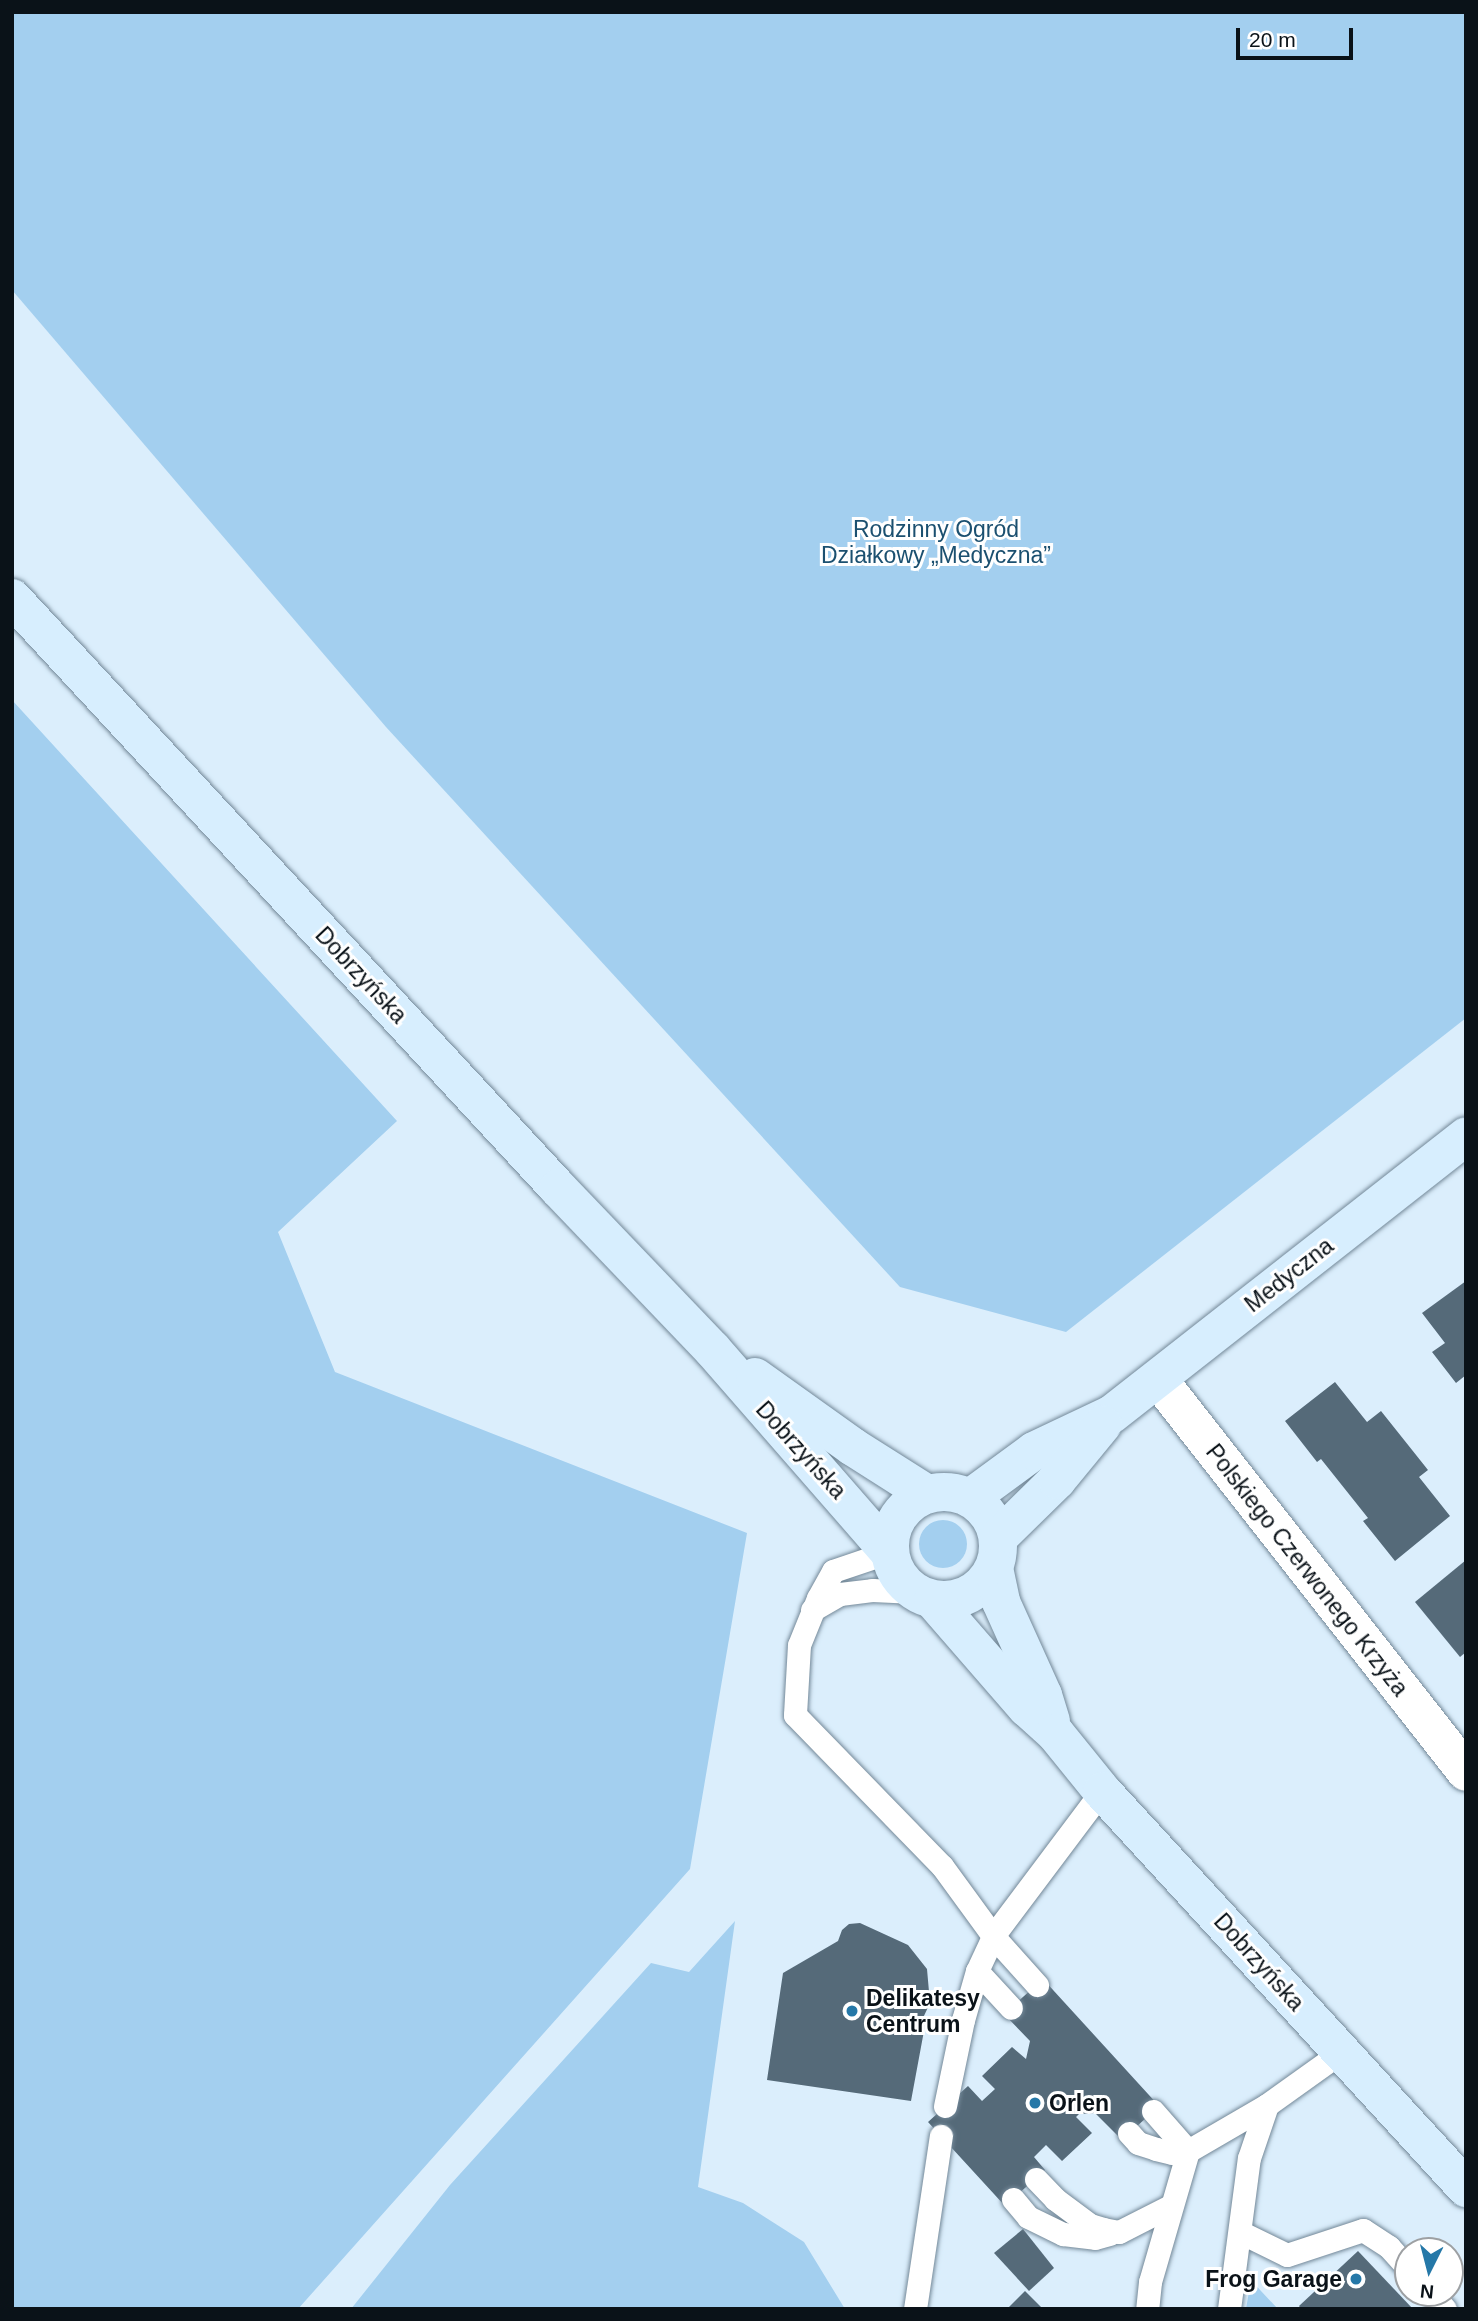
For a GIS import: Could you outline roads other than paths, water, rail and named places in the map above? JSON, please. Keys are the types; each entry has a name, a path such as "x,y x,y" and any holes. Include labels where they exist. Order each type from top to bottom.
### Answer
{"main road":[{"name":"Dobrzyńska","path":"12,598 558,1188 712,1349 889,1552"},
{"name":"Medyczna","path":"970,1497 1034,1451 1112,1414 1466,1136"},
{"name":"Dobrzyńska","path":"712,1349 853,1447 927,1494"},
{"name":"Medyczna","path":"996,1553 1112,1414"},
{"path":"942,1491 970,1497 989,1515 996,1553 984,1584 969,1595 952,1600 924,1596 901,1580 889,1552 891,1533 898,1516 911,1502 927,1494 942,1491"},
{"name":"Dobrzyńska","path":"996,1553 1001,1602 1043,1695 1055,1733"},
{"name":"Dobrzyńska","path":"924,1596 1027,1708 1055,1733 1102,1791 1466,2188"}],"street":[{"name":"Polskiego Czerwonego Krzyża","path":"1158,1379 1463,1762"}],"lane":[{"path":"889,1552 833,1571 812,1610 799,1645 795,1715 942,1866 993,1936 1037,1985"},
{"path":"812,1610 840,1594 872,1590 924,1596"},
{"path":"951,2095 977,1971 993,1936 1102,1791"},
{"path":"977,1971 1011,2008"},
{"path":"1129,2133 1138,2143 1156,2149 1172,2153 1188,2151 1267,2105 1341,2052"},
{"path":"1229,2309 1249,2158 1267,2105"},
{"path":"1153,2111 1188,2151"},
{"path":"915,2309 941,2136"},
{"path":"1147,2309 1150,2281 1188,2151"},
{"path":"1036,2179 1055,2199 1090,2224 1119,2232"},
{"path":"1013,2199 1028,2217 1063,2234 1095,2238 1119,2232 1170,2206"},
{"path":"1240,2232 1287,2255 1363,2230 1394,2253"}],"place":[{"name":"Delikatesy Centrum","path":"852,2011"},
{"name":"Orlen","path":"1035,2103"},
{"name":"Frog Garage","path":"1356,2279"}],"park label":[{"name":"Rodzinny Ogród Działkowy „Medyczna”","path":"936,542"}]}
